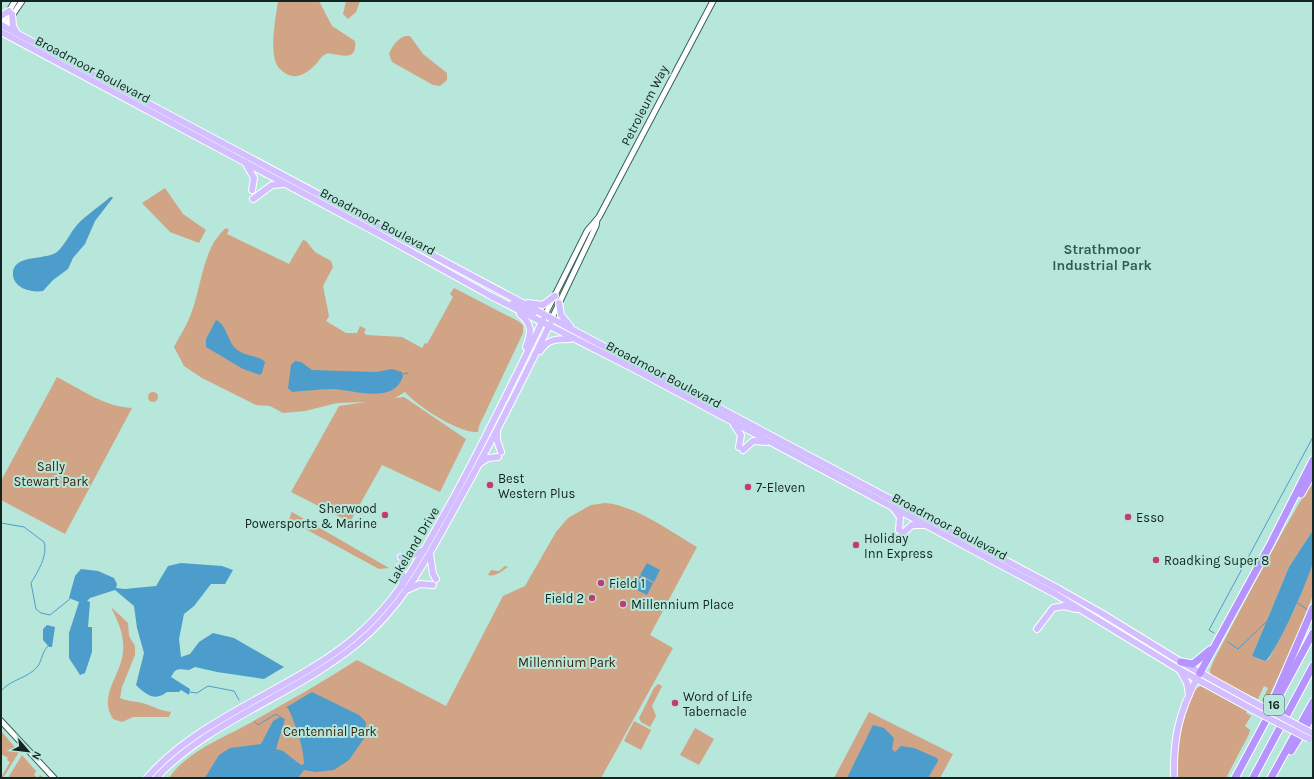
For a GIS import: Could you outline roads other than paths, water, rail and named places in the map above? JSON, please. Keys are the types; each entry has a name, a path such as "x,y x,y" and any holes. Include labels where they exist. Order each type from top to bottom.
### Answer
{"highway":[{"path":"1198,676 1270,545 1313,460"},
{"path":"1270,545 1313,473"},
{"path":"1265,722 1277,690 1313,608"},
{"name":"16","path":"1235,778 1313,633"},
{"path":"1180,666 1192,664 1215,646"},
{"name":"16","path":"1253,778 1313,666"},
{"path":"1272,778 1313,702"},
{"path":"1272,778 1313,715"}],"main road":[{"path":"1,16 10,13 18,34"},
{"name":"Broadmoor Boulevard","path":"2,29 18,34 522,302 544,318 548,326 771,442 1092,615 1198,676 1253,710 1311,741"},
{"name":"Broadmoor Boulevard","path":"2,29 513,308 544,318 552,318 1059,589 1103,614 1180,666"},
{"path":"245,162 254,178 252,190"},
{"path":"253,199 272,185 286,184"},
{"path":"491,296 500,297 544,318"},
{"path":"522,302 540,306 555,296"},
{"path":"559,303 561,315 577,332"},
{"path":"512,384 530,333 529,322 513,308"},
{"name":"Lakeland Drive","path":"147,778 171,755 194,738 304,673 343,647 366,627 405,588 424,550 481,447 544,318"},
{"name":"Lakeland Drive","path":"156,778 178,758 210,736 312,676 340,657 371,631 391,611 405,588 430,554 497,430 552,318"},
{"path":"526,373 546,343 555,338 572,339"},
{"path":"731,422 741,435 741,449 753,441 771,442"},
{"path":"479,464 488,458 500,454 497,440 497,430"},
{"path":"893,508 900,517 901,532 912,525 926,525"},
{"path":"401,557 409,557 424,550"},
{"path":"430,554 433,574 436,579"},
{"path":"400,566 405,588 420,584 433,585"},
{"path":"1037,630 1053,608 1064,606 1092,615"},
{"path":"1180,666 1187,683 1189,694"},
{"path":"1174,778 1175,735 1189,694 1198,676"},
{"name":"Broadmoor Boulevard","path":"1198,676 1257,704 1313,734"}],"street":[{"path":"2,29 16,1"},
{"path":"10,13 22,1"},
{"name":"Petroleum Way","path":"544,318 587,231 597,219 712,1"},
{"name":"Petroleum Way","path":"552,318 596,226 597,219"},
{"path":"1,721 4,726 54,777"}],"water":[{"path":"110,197 113,197 95,221 85,244 73,258 68,269 53,280 43,291 27,290 16,283 13,276 14,269 17,264 30,259 52,255 57,252 63,246 77,225"},
{"path":"216,320 225,329 235,348 265,362 260,375 243,369 206,347 206,339"},
{"path":"295,361 301,362 312,370 376,372 392,369 402,372 403,376 398,385 391,390 382,393 372,394 333,389 292,392 288,388 291,365"},
{"path":"1313,530 1313,561 1311,569 1284,631 1270,656 1265,661 1252,656 1289,567"},
{"path":"181,563 222,566 233,570 225,584 211,584 194,606 184,614 179,639 181,657 190,654 199,642 213,633 234,638 284,667 264,679 195,667 189,670 178,669 171,677 190,689 189,695 181,690 179,692 167,692 163,695 154,697 150,696 136,685 144,653 137,628 134,606 115,590 90,598 87,601 90,602 88,627 92,627 92,652 85,673 80,675 69,658 69,633 79,602 69,598 75,576 81,569 98,571 114,578 117,584 116,588 125,589 156,586 168,566"},
{"path":"647,563 660,570 654,582 640,575"},
{"path":"640,576 653,583 647,595 633,588"},
{"path":"47,625 55,627 52,647 49,647 43,640 43,629"},
{"path":"312,692 359,715 366,722 365,737 349,760 334,770 315,772 304,770 298,778 205,778 219,755 230,748 261,744 273,721 280,717 285,719 276,749 283,751 301,765 304,764 301,743 296,728 288,708 285,708"},
{"path":"873,725 884,728 894,738 892,749 895,752 901,746 914,748 937,758 938,761 928,778 847,778"}],"waterway":[{"path":"403,374 408,373"},
{"path":"1214,633 1209,630 1313,437"},
{"path":"1,523 24,527 44,542 45,553 31,583 36,609 41,613 50,615 70,599"},
{"path":"1296,602 1308,610"},
{"path":"1228,642 1238,649 1266,622"},
{"path":"1,691 5,687 34,670 38,666 44,651 48,646"},
{"path":"190,692 197,693 208,686 234,691 239,700"},
{"path":"254,721 258,725 276,714 282,718"}],"place":[{"name":"Best Western Plus","path":"490,485"},
{"name":"7-Eleven","path":"748,487"},
{"name":"Sherwood Powersports & Marine","path":"385,515"},
{"name":"Esso","path":"1128,517"},
{"name":"Holiday Inn Express","path":"856,545"},
{"name":"Roadking Super 8","path":"1156,560"},
{"name":"Field 1","path":"601,583"},
{"name":"Field 2","path":"592,598"},
{"name":"Millennium Place","path":"623,604"},
{"name":"Word of Life Tabernacle","path":"675,703"}],"district":[{"name":"Strathmoor Industrial Park","path":"1102,258"}],"park label":[{"name":"Sally Stewart Park","path":"51,474"},
{"name":"Millennium Park","path":"567,662"},
{"name":"Centennial Park","path":"330,731"}]}
